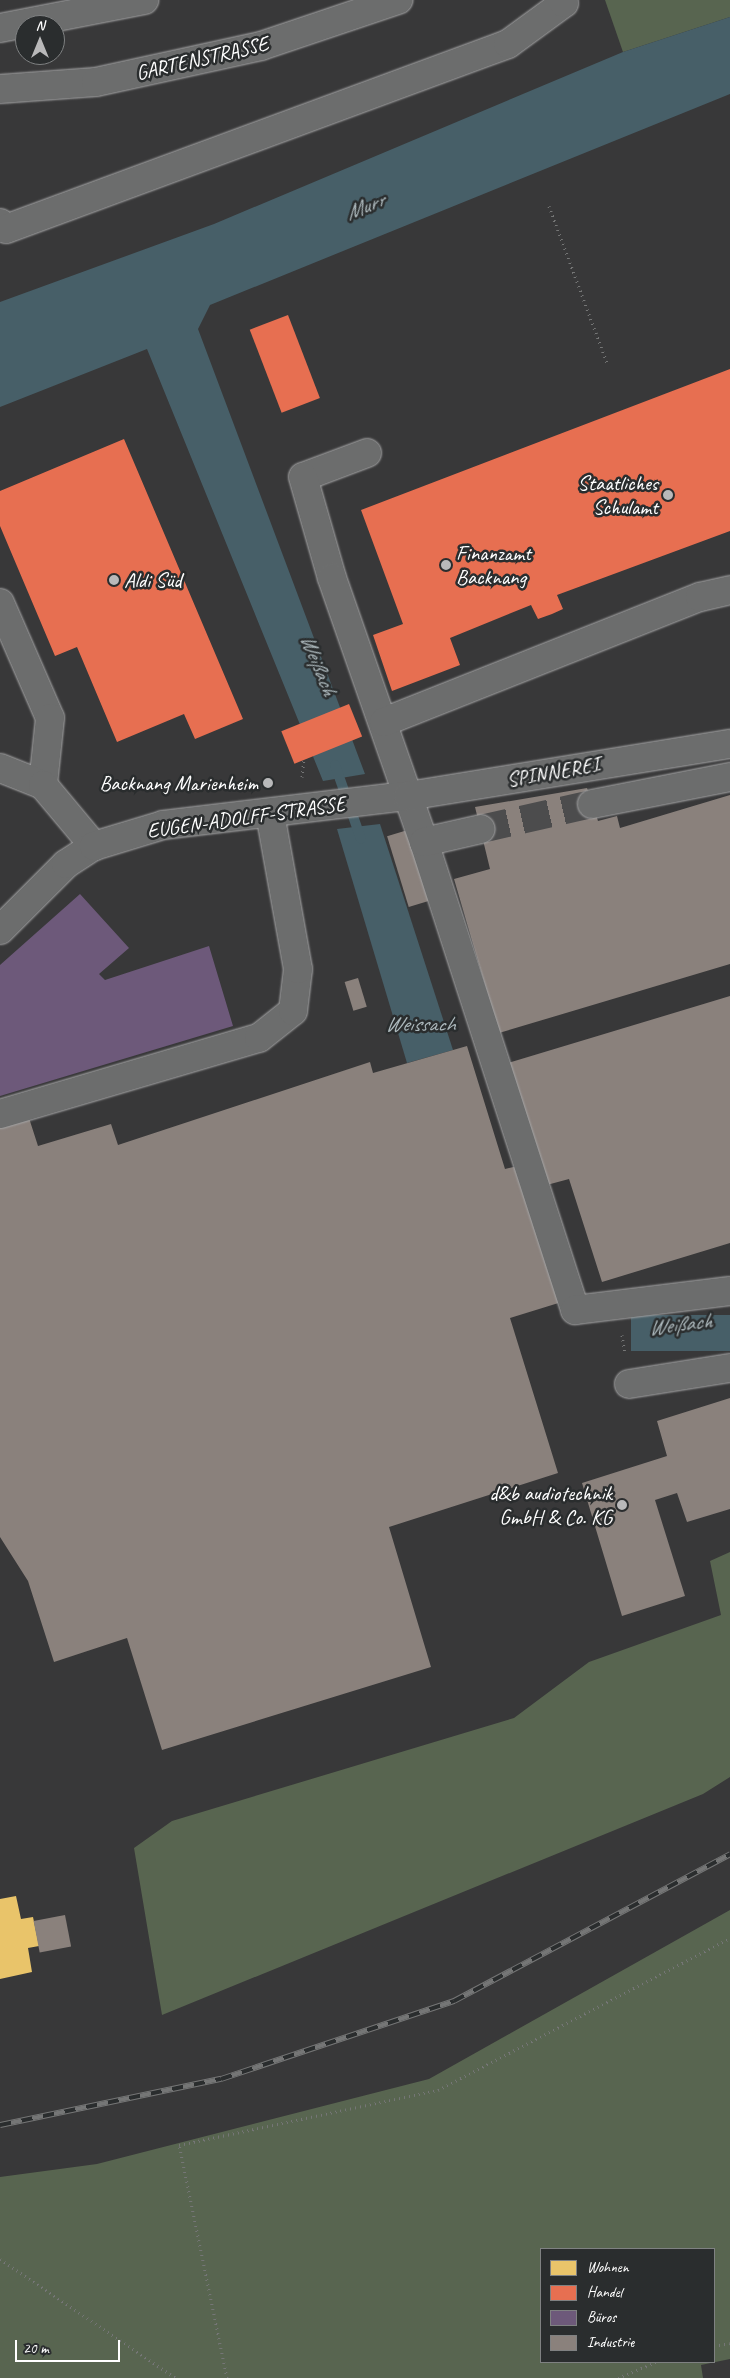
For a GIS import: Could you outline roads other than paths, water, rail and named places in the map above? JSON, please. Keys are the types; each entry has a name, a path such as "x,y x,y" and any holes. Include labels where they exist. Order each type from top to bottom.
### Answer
{"street":[{"path":"0,28 144,0"},
{"name":"GARTENSTRASSE","path":"0,89 96,82 261,46 398,0"},
{"path":"0,223 6,229 508,44 564,4 562,0"},
{"path":"367,453 303,477 332,578 384,722 424,842 575,1310 730,1291"},
{"path":"384,722 700,596 730,590"},
{"path":"0,602 50,718 43,785"},
{"name":"SPINNEREI","path":"377,800 730,744"},
{"path":"0,768 43,785 94,846"},
{"path":"592,804 730,777"},
{"name":"EUGEN-ADOLFF-STRASSE","path":"0,930 66,864 94,846 163,825 377,800"},
{"path":"0,1114 259,1038 293,1011 298,969 270,814"},
{"path":"424,842 481,829"},
{"path":"629,1384 730,1368"}],"water":[{"name":"Murr","path":"730,17 730,94 210,305 198,329 365,774 323,781 147,349 0,407 0,302 214,224 623,52"},
{"name":"Weissach","path":"380,824 453,1050 407,1063 337,829"},
{"name":"Weissach","path":"631,1315 730,1315 730,1351 631,1351"}],"waterway":[{"name":"Weißach","path":"335,765 361,839"}],"tunnel":[{"path":"481,829 592,804"}],"railway":[{"path":"0,2125 221,2079 454,2001 730,1854"}],"place":[{"name":"Staatliches Schulamt","path":"668,495"},
{"name":"Finanzamt Backnang","path":"446,565"},
{"name":"Aldi Süd","path":"114,580"},
{"name":"Backnang Marienheim","path":"268,783"},
{"name":"d&b audiotechnik GmbH & Co. KG","path":"622,1505"}]}
